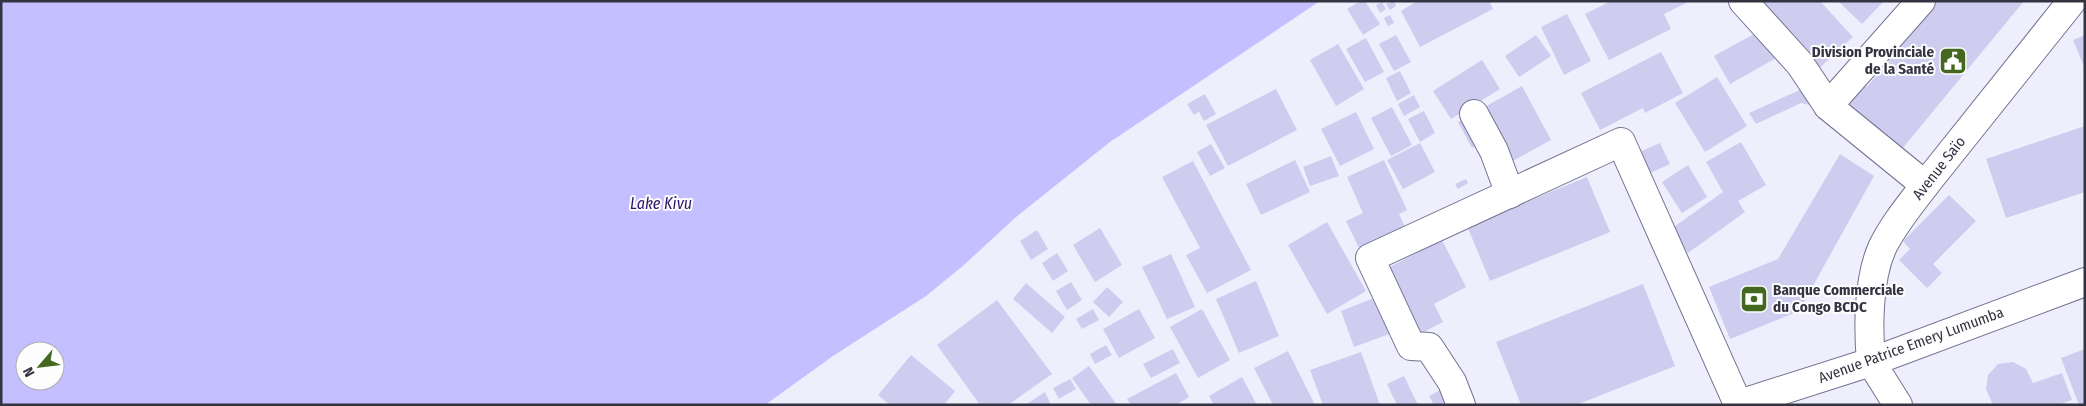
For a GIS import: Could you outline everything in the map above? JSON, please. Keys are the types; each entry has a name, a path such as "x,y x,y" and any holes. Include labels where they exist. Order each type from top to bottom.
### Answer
{"street":[{"path":"1743,1 1800,64 1828,106 1925,184"},
{"path":"1828,106 1920,1"},
{"name":"Avenue Saïo","path":"1871,362 1868,331 1870,296 1882,249 1905,211 1925,184 2072,1"},
{"path":"1474,114 1494,151 1510,194"},
{"path":"1461,405 1452,382 1429,347 1411,346 1370,258 1621,142 1737,404"},
{"name":"Avenue Patrice Emery Lumumba","path":"1737,404 1871,362 2085,282"},
{"path":"1871,362 1898,405"}],"water":[{"name":"Lake Kivu","path":"1,1 1320,1 1110,142 1016,217 964,265 926,296 833,356 765,405 1,405"}],"building":[{"path":"1360,1 1365,1 1380,24 1363,35 1347,9"},
{"path":"1394,1 1396,6 1390,10 1386,4"},
{"path":"1417,1 1489,1 1493,9 1420,47 1401,11"},
{"path":"1611,1 1686,1 1686,3 1664,14 1671,29 1609,60 1585,14"},
{"path":"1748,1 1820,1 1853,37 1814,73"},
{"path":"1838,1 1884,1 1862,24"},
{"path":"1938,1 2024,1 1897,155 1837,105 1858,80 1867,87"},
{"path":"1382,2 1386,9 1380,13 1376,5"},
{"path":"1567,14 1591,61 1564,75 1541,27"},
{"path":"1390,15 1394,23 1388,26 1384,18"},
{"path":"1763,29 1778,57 1730,84 1714,56"},
{"path":"1396,35 1411,62 1394,71 1379,44"},
{"path":"1536,35 1551,56 1519,77 1505,56"},
{"path":"2085,35 2085,69 2073,40"},
{"path":"1366,38 1384,72 1365,82 1346,49"},
{"path":"1338,44 1364,89 1336,106 1310,60"},
{"path":"1661,52 1683,93 1645,113 1643,108 1600,130 1581,93"},
{"path":"1482,60 1500,89 1451,119 1433,91"},
{"path":"1400,71 1411,93 1397,101 1386,78"},
{"path":"1717,77 1747,126 1705,152 1675,103"},
{"path":"1522,86 1551,140 1511,162 1483,108"},
{"path":"1804,88 1818,107 1801,103 1756,124 1749,113"},
{"path":"1276,89 1297,130 1228,166 1206,125"},
{"path":"1205,94 1216,114 1204,121 1199,112 1194,115 1187,104"},
{"path":"1414,95 1420,107 1404,116 1398,104"},
{"path":"1392,107 1412,145 1391,156 1371,118"},
{"path":"1424,111 1435,133 1420,142 1408,119"},
{"path":"1356,112 1374,149 1340,166 1321,129"},
{"path":"1473,114 1487,140 1472,148 1458,122"},
{"path":"2085,126 2085,192 2006,218 1986,159"},
{"path":"1741,142 1766,185 1738,201 1745,212 1688,253 1671,229 1723,192 1706,162"},
{"path":"1420,143 1435,172 1403,189 1387,160"},
{"path":"1660,143 1670,164 1648,174 1639,152"},
{"path":"1211,144 1225,168 1210,176 1197,152"},
{"path":"1840,154 1874,176 1799,311 1730,339 1709,287 1778,259"},
{"path":"1331,156 1339,176 1310,186 1303,167"},
{"path":"1295,160 1310,192 1261,215 1246,184"},
{"path":"1384,160 1407,210 1399,214 1406,229 1360,250 1346,221 1363,213 1347,177"},
{"path":"1193,161 1251,270 1207,293 1186,255 1200,248 1162,177"},
{"path":"1688,165 1707,197 1682,213 1662,182"},
{"path":"1587,177 1610,232 1490,281 1467,226"},
{"path":"1466,179 1468,183 1458,189 1455,184"},
{"path":"1949,195 1976,221 1933,264 1942,273 1927,288 1899,260 1910,249 1903,241"},
{"path":"1327,222 1366,291 1327,314 1288,245"},
{"path":"1100,228 1122,265 1095,282 1073,245"},
{"path":"1037,230 1048,249 1031,260 1020,241"},
{"path":"1442,240 1466,287 1434,304 1443,322 1416,336 1382,271"},
{"path":"1057,253 1068,271 1053,281 1042,263"},
{"path":"1171,254 1195,307 1167,319 1142,267"},
{"path":"1256,281 1279,336 1239,353 1216,299"},
{"path":"1071,282 1082,300 1067,310 1056,291"},
{"path":"1026,283 1065,317 1052,333 1013,299"},
{"path":"1643,284 1675,366 1576,405 1521,405 1496,342"},
{"path":"1107,287 1123,302 1109,317 1093,302"},
{"path":"1379,296 1392,333 1354,347 1341,311"},
{"path":"997,300 1052,374 1008,405 980,405 937,345"},
{"path":"1093,309 1099,320 1082,329 1076,319"},
{"path":"1139,309 1155,338 1119,358 1103,329"},
{"path":"1202,309 1230,360 1198,378 1170,327"},
{"path":"1106,345 1112,355 1095,364 1090,354"},
{"path":"1173,349 1180,363 1151,378 1143,364"},
{"path":"2085,349 2085,405 2079,405 2061,358"},
{"path":"1288,351 1315,405 1273,405 1254,368"},
{"path":"1361,352 1380,405 1323,405 1310,370"},
{"path":"911,355 955,391 944,405 890,405 878,395"},
{"path":"2013,362 2026,369 2033,383 2062,373 2072,400 2058,405 1996,405 1992,403 1986,389 1988,375 1998,364"},
{"path":"1089,366 1117,405 1091,405 1072,378"},
{"path":"1176,373 1189,397 1176,405 1131,405 1127,399"},
{"path":"1404,376 1418,405 1397,405 1387,384"},
{"path":"1242,377 1257,405 1214,405 1209,396"},
{"path":"1070,379 1076,389 1059,399 1053,388"},
{"path":"1446,387 1455,405 1434,405 1429,396"},
{"path":"1045,392 1051,405 1025,405"}],"place":[{"name":"Division Provinciale de la Santé","path":"1953,61"},
{"name":"Banque Commerciale du Congo BCDC","path":"1754,299"}]}
